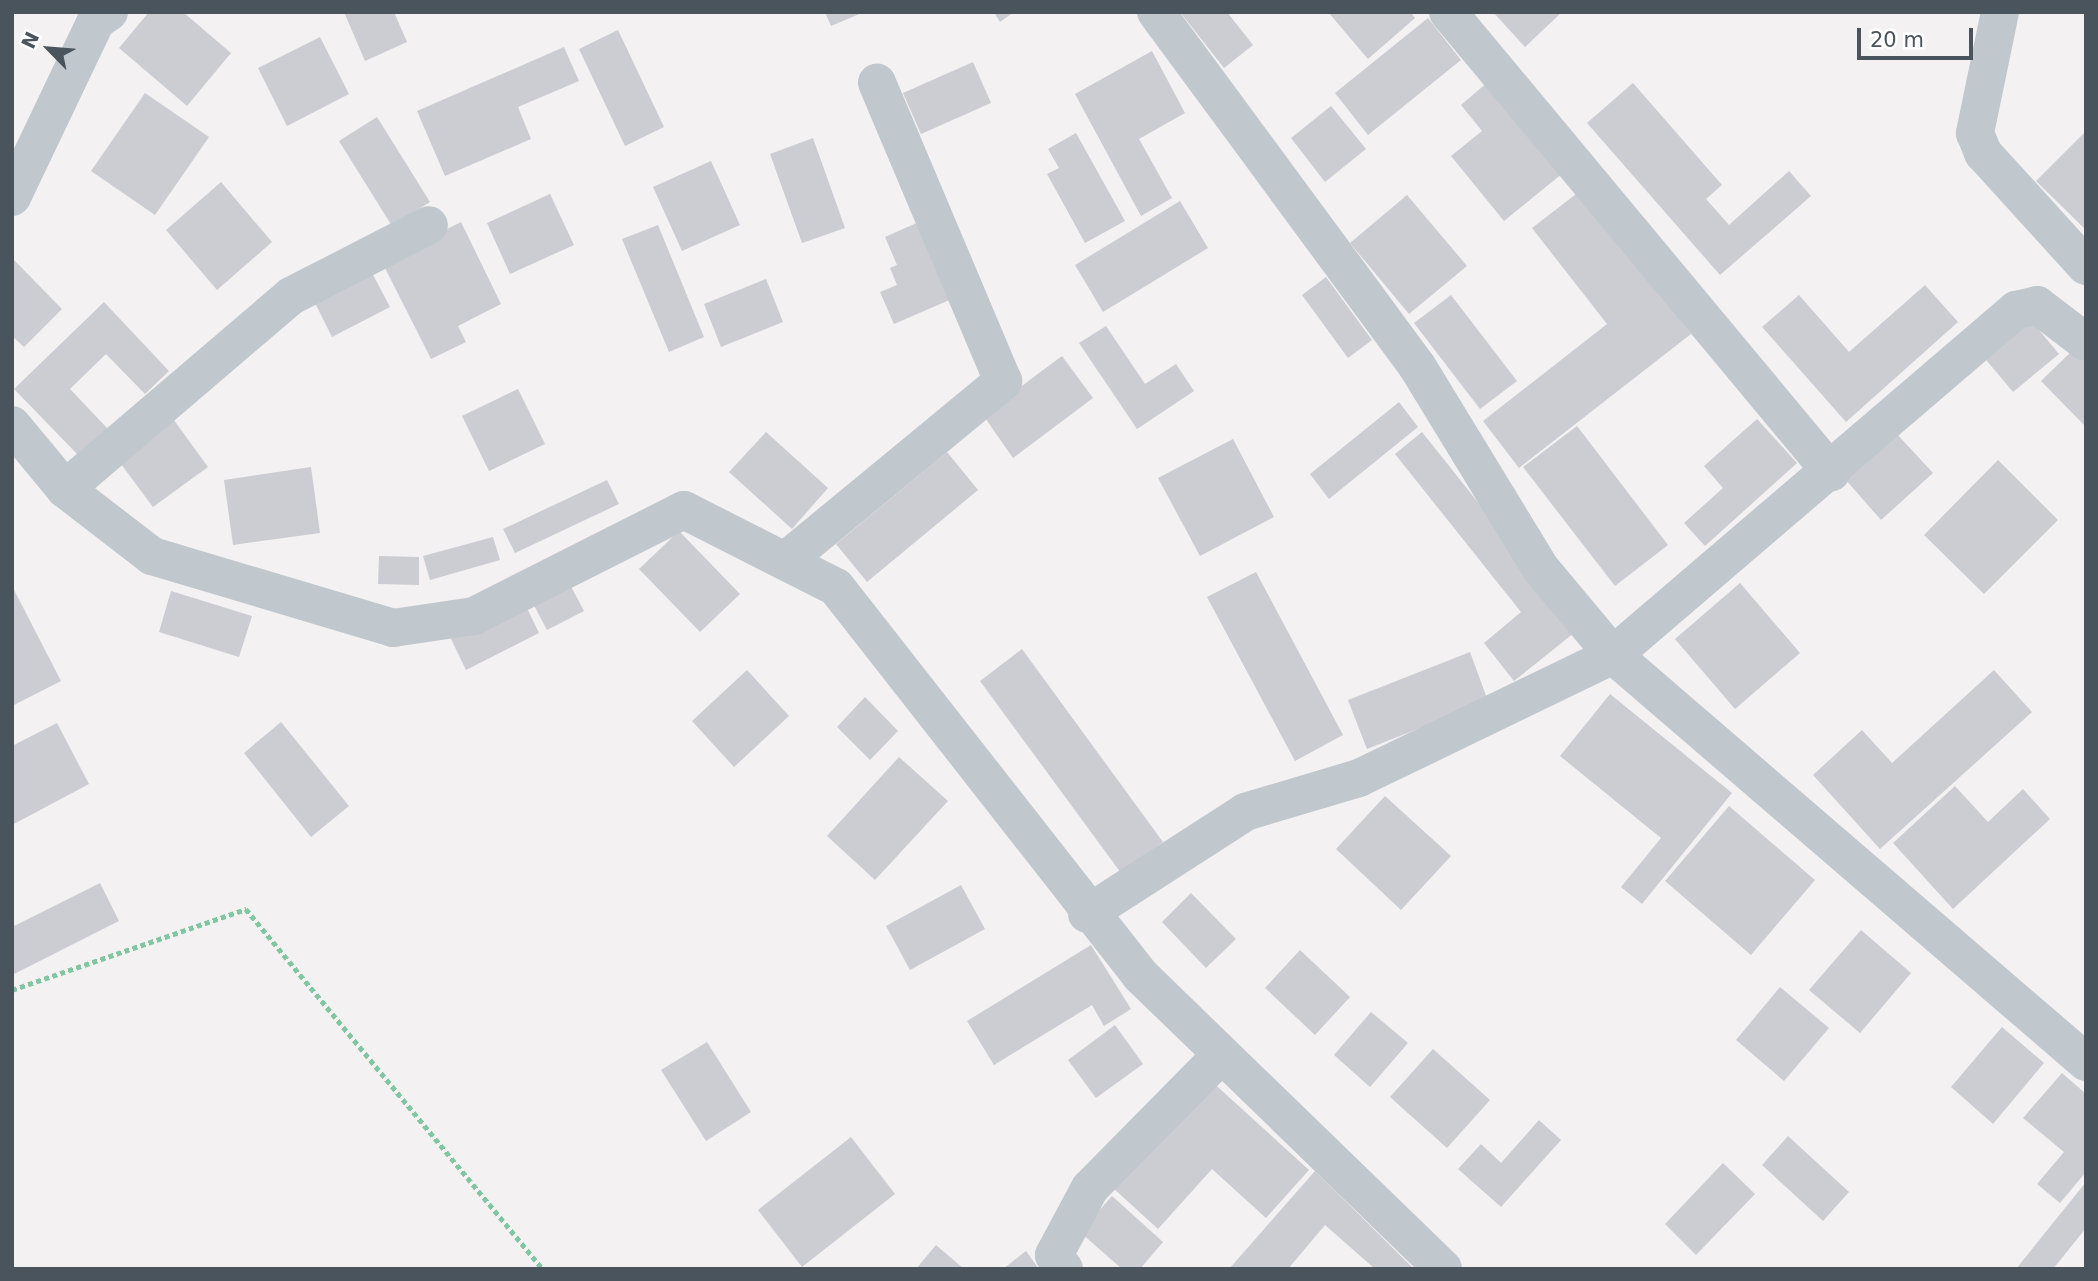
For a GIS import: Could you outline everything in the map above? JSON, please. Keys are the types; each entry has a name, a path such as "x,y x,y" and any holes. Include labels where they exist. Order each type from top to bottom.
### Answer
{"street":[{"path":"1156,12 1417,366 1541,569 1613,655 2086,1062"},
{"path":"1448,12 1831,472"},
{"path":"2000,12 1975,132 1983,153 2086,266"},
{"path":"12,197 99,15"},
{"path":"785,561 1003,381 877,82"},
{"path":"65,489 291,296 429,225"},
{"path":"1087,914 1245,813 1359,778 1613,655 1831,472 2015,310 2037,305 2073,330 2086,289"},
{"path":"12,425 65,489 152,556 393,628 474,616 684,510 836,587 1087,914 1219,1057 1443,1269"},
{"path":"1064,1269 1054,1255 1090,1188 1219,1057"}],"path":[{"path":"12,990 246,909 543,1269"}],"building":[{"path":"149,12 183,12 231,53 187,106 119,48"},
{"path":"344,12 394,12 407,42 365,61"},
{"path":"825,12 864,12 831,26"},
{"path":"994,12 1014,12 1000,22"},
{"path":"1180,12 1227,12 1253,45 1224,68"},
{"path":"1328,12 1410,12 1415,18 1368,59"},
{"path":"1493,12 1562,12 1525,47"},
{"path":"1428,18 1461,60 1368,135 1335,93"},
{"path":"618,30 664,127 625,146 579,49"},
{"path":"320,37 349,94 287,126 258,68"},
{"path":"564,47 579,81 518,107 531,139 445,176 417,111"},
{"path":"1152,51 1185,113 1139,139 1172,198 1141,216 1075,94"},
{"path":"973,62 991,103 921,134 903,93"},
{"path":"1489,81 1563,173 1504,221 1451,156 1482,131 1461,105"},
{"path":"1633,83 1722,185 1706,199 1729,225 1789,171 1811,196 1720,275 1587,123"},
{"path":"145,93 209,137 155,215 91,171"},
{"path":"1331,106 1366,149 1325,182 1291,138"},
{"path":"377,117 430,202 392,226 339,141"},
{"path":"2086,131 2086,230 2036,181"},
{"path":"1076,133 1125,221 1085,243 1047,174 1059,168 1048,149"},
{"path":"813,138 845,228 802,243 770,154"},
{"path":"711,161 740,225 682,251 653,187"},
{"path":"221,182 272,242 217,290 166,230"},
{"path":"1580,191 1691,334 1519,468 1483,421 1607,324 1532,228"},
{"path":"550,194 574,245 510,274 487,223"},
{"path":"1407,195 1467,266 1409,314 1350,243"},
{"path":"1180,201 1208,248 1103,312 1075,265"},
{"path":"921,221 954,298 894,324 880,292 897,285 890,268 897,265 885,237"},
{"path":"461,222 501,304 458,326 466,342 431,359 382,262"},
{"path":"658,225 704,337 669,352 622,239"},
{"path":"12,258 62,309 24,347 12,336"},
{"path":"370,269 390,307 332,337 313,299"},
{"path":"1326,277 1372,340 1348,358 1302,295"},
{"path":"766,279 783,322 721,347 704,304"},
{"path":"1925,285 1958,322 1846,422 1762,327 1799,295 1849,352"},
{"path":"1451,295 1517,381 1480,409 1414,323"},
{"path":"104,302 169,371 145,394 106,354 70,389 108,429 80,457 14,389"},
{"path":"2028,317 2059,354 2013,392 1982,355"},
{"path":"1106,326 1145,384 1176,364 1194,391 1137,429 1079,343"},
{"path":"2073,350 2086,363 2086,427 2041,381"},
{"path":"1062,356 1093,398 1013,458 983,415"},
{"path":"518,389 545,444 489,471 462,416"},
{"path":"1399,402 1418,427 1329,499 1310,474"},
{"path":"171,416 208,467 153,507 115,456"},
{"path":"1757,419 1797,463 1705,546 1684,523 1723,488 1704,466"},
{"path":"1577,426 1668,545 1615,586 1523,467"},
{"path":"766,432 828,488 792,529 729,472"},
{"path":"1422,432 1579,629 1514,681 1484,643 1521,612 1395,454"},
{"path":"1896,433 1933,473 1881,520 1845,479"},
{"path":"1233,439 1274,517 1200,556 1158,478"},
{"path":"947,452 978,490 867,582 836,544"},
{"path":"1998,460 2058,520 1984,594 1924,535"},
{"path":"311,467 320,533 233,545 224,480"},
{"path":"607,480 619,504 515,553 503,529"},
{"path":"679,531 740,594 700,632 639,569"},
{"path":"493,537 500,560 430,580 423,556"},
{"path":"379,556 419,557 419,585 378,584"},
{"path":"1256,572 1343,735 1295,761 1207,597"},
{"path":"567,579 584,611 547,630 530,598"},
{"path":"1740,583 1800,653 1735,709 1675,639"},
{"path":"12,586 61,681 12,706"},
{"path":"171,591 252,616 239,657 159,632"},
{"path":"524,602 539,633 466,670 451,639"},
{"path":"1022,649 1163,842 1121,873 980,681"},
{"path":"1470,652 1488,701 1367,749 1348,700"},
{"path":"747,670 789,716 734,767 692,721"},
{"path":"1994,670 2032,712 1880,849 1813,775 1862,730 1892,763"},
{"path":"1610,694 1732,793 1642,904 1621,887 1661,838 1560,756"},
{"path":"865,697 898,731 870,760 837,727"},
{"path":"281,722 349,806 311,837 244,753"},
{"path":"57,723 89,784 12,825 12,746"},
{"path":"899,757 948,801 875,880 827,836"},
{"path":"1955,786 1988,822 2023,789 2050,819 1953,909 1893,843"},
{"path":"1385,796 1451,856 1401,910 1336,849"},
{"path":"1729,806 1815,880 1751,955 1665,881"},
{"path":"100,883 119,921 12,975 12,927"},
{"path":"961,885 985,929 910,970 886,926"},
{"path":"1191,893 1236,939 1206,968 1162,922"},
{"path":"1861,930 1911,973 1860,1033 1809,990"},
{"path":"1091,945 1131,1009 1104,1026 1092,1005 994,1065 967,1021"},
{"path":"1300,950 1350,997 1315,1035 1265,988"},
{"path":"1780,987 1829,1028 1784,1081 1736,1040"},
{"path":"1371,1012 1408,1043 1370,1087 1334,1055"},
{"path":"1115,1025 1143,1064 1096,1098 1068,1060"},
{"path":"2002,1027 2044,1063 1993,1124 1951,1087"},
{"path":"707,1042 751,1112 706,1141 661,1070"},
{"path":"1433,1049 1490,1100 1447,1148 1390,1097"},
{"path":"2062,1073 2086,1094 2086,1172 2060,1203 2037,1184 2064,1152 2023,1118"},
{"path":"1209,1079 1309,1170 1266,1218 1212,1169 1158,1229 1112,1187"},
{"path":"1539,1120 1561,1140 1501,1207 1458,1169 1481,1144 1501,1163"},
{"path":"1788,1136 1849,1192 1823,1221 1762,1165"},
{"path":"851,1137 895,1194 802,1267 758,1210"},
{"path":"1723,1163 1755,1194 1696,1255 1665,1224"},
{"path":"1315,1171 1414,1269 1375,1269 1325,1225 1288,1269 1229,1269"},
{"path":"2086,1182 2086,1228 2053,1269 2016,1269"},
{"path":"1112,1196 1163,1242 1140,1269 1122,1269 1080,1232"},
{"path":"936,1245 964,1269 916,1269"},
{"path":"1026,1251 1039,1269 1003,1269"}]}
